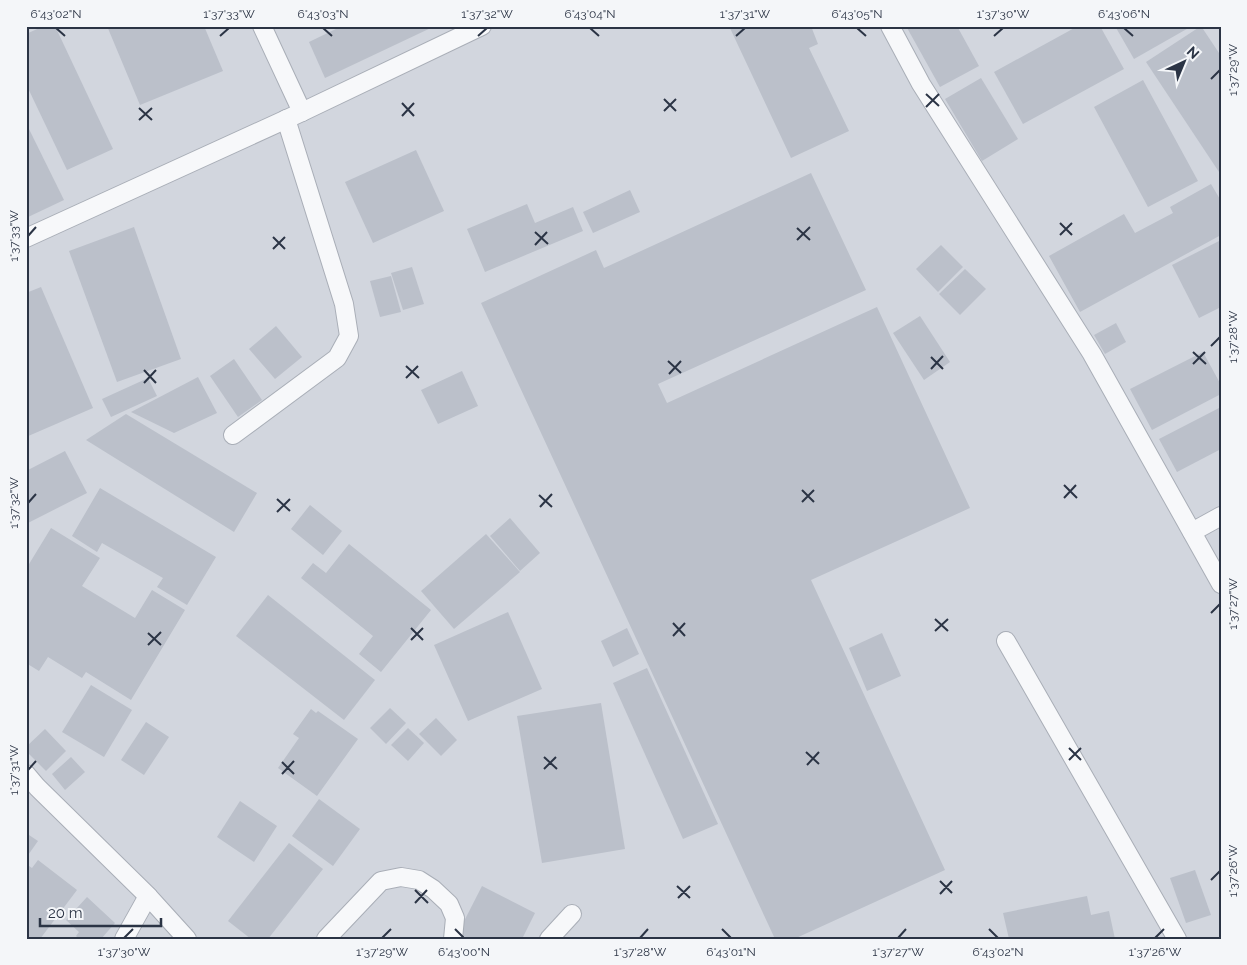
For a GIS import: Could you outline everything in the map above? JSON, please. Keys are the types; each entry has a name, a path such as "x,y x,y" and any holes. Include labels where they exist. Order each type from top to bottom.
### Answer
{"lane":[{"path":"262,26 302,112"},
{"path":"26,238 302,112 482,26"},
{"path":"890,26 920,84 1092,354 1221,584"},
{"path":"233,436 337,358 349,336 344,304 286,119"},
{"path":"1192,532 1221,516"},
{"path":"1006,642 1177,939"},
{"path":"26,774 37,788 148,896 187,939"},
{"path":"326,939 381,881 401,877 419,880 433,889 449,904 455,918 453,939"},
{"path":"124,939 148,896"},
{"path":"549,939 572,914"}],"shaded area":[{"path":"26,26 1221,26 1221,939 26,939"}],"building":[{"path":"44,26 55,26 113,149 67,170 26,84 26,34"},
{"path":"107,26 204,26 223,71 140,105"},
{"path":"342,26 435,26 325,78 309,42"},
{"path":"729,26 811,26 818,44 809,48 849,131 791,158"},
{"path":"906,26 957,26 979,66 940,87"},
{"path":"1078,26 1100,26 1124,69 1023,124 994,72"},
{"path":"1115,26 1192,26 1134,59"},
{"path":"1201,26 1221,56 1221,175 1146,62"},
{"path":"981,78 1018,139 982,161 945,99"},
{"path":"1143,80 1198,181 1148,207 1094,107"},
{"path":"26,123 64,200 26,218"},
{"path":"416,150 444,211 373,243 345,182"},
{"path":"811,173 866,290 658,384 667,403 877,307 970,508 811,580 945,870 794,939 775,939 481,303 596,250 604,268"},
{"path":"1211,184 1221,201 1221,235 1080,312 1049,256 1124,214 1135,233 1173,213 1170,207"},
{"path":"630,190 640,212 593,233 583,212"},
{"path":"527,204 535,223 573,207 583,231 485,272 467,229"},
{"path":"134,227 181,359 117,382 69,251"},
{"path":"1221,240 1221,307 1199,318 1172,265"},
{"path":"941,245 963,267 938,292 916,269"},
{"path":"412,267 424,304 403,310 391,273"},
{"path":"965,269 986,289 960,315 939,294"},
{"path":"391,276 401,312 380,317 370,281"},
{"path":"41,287 93,408 26,437 26,293"},
{"path":"920,316 950,362 924,380 893,333"},
{"path":"1116,323 1126,342 1105,354 1094,335"},
{"path":"276,326 302,357 275,379 249,349"},
{"path":"1203,352 1221,385 1221,394 1152,430 1130,389"},
{"path":"234,359 262,400 238,417 210,376"},
{"path":"462,371 478,406 438,424 421,390"},
{"path":"198,377 217,413 174,433 131,412"},
{"path":"148,378 157,396 111,417 102,399"},
{"path":"1221,407 1221,449 1177,472 1159,439"},
{"path":"126,414 257,493 234,532 86,440"},
{"path":"65,451 87,493 26,524 26,471"},
{"path":"100,488 216,557 187,605 157,587 163,578 102,543 97,552 72,536"},
{"path":"310,505 342,531 323,555 291,529"},
{"path":"510,518 540,553 520,571 490,536"},
{"path":"51,528 100,558 82,586 135,618 152,590 185,610 131,700 86,672 82,678 48,657 39,671 26,663 26,569"},
{"path":"486,534 520,572 454,629 421,591"},
{"path":"349,544 431,610 381,672 359,654 373,636 301,578 313,563 326,573"},
{"path":"268,595 375,680 344,720 236,636"},
{"path":"508,612 542,689 468,721 434,645"},
{"path":"627,628 639,654 613,667 601,641"},
{"path":"882,633 901,676 867,691 849,648"},
{"path":"647,668 718,824 683,839 613,683"},
{"path":"91,685 132,710 104,757 62,732"},
{"path":"601,703 625,849 542,863 517,716"},
{"path":"390,708 406,723 386,744 370,728"},
{"path":"311,709 316,713 318,711 358,739 317,796 278,768 299,738 293,734"},
{"path":"436,718 457,740 441,756 419,734"},
{"path":"146,722 169,737 144,775 121,760"},
{"path":"408,728 424,743 408,761 391,745"},
{"path":"45,729 66,751 46,771 26,751 26,747"},
{"path":"71,757 85,772 65,790 52,774"},
{"path":"319,799 360,829 333,866 292,836"},
{"path":"240,801 277,826 254,862 217,837"},
{"path":"26,833 38,841 26,858"},
{"path":"289,843 323,869 268,939 251,939 228,921"},
{"path":"38,860 77,890 40,939 26,939 26,864 32,868"},
{"path":"1195,870 1211,915 1186,923 1170,878"},
{"path":"482,886 535,913 522,939 470,939 458,933"},
{"path":"1087,896 1091,915 1109,911 1115,939 1009,939 1003,913"},
{"path":"87,897 115,923 101,939 79,939 76,936 79,932 66,920"}]}
